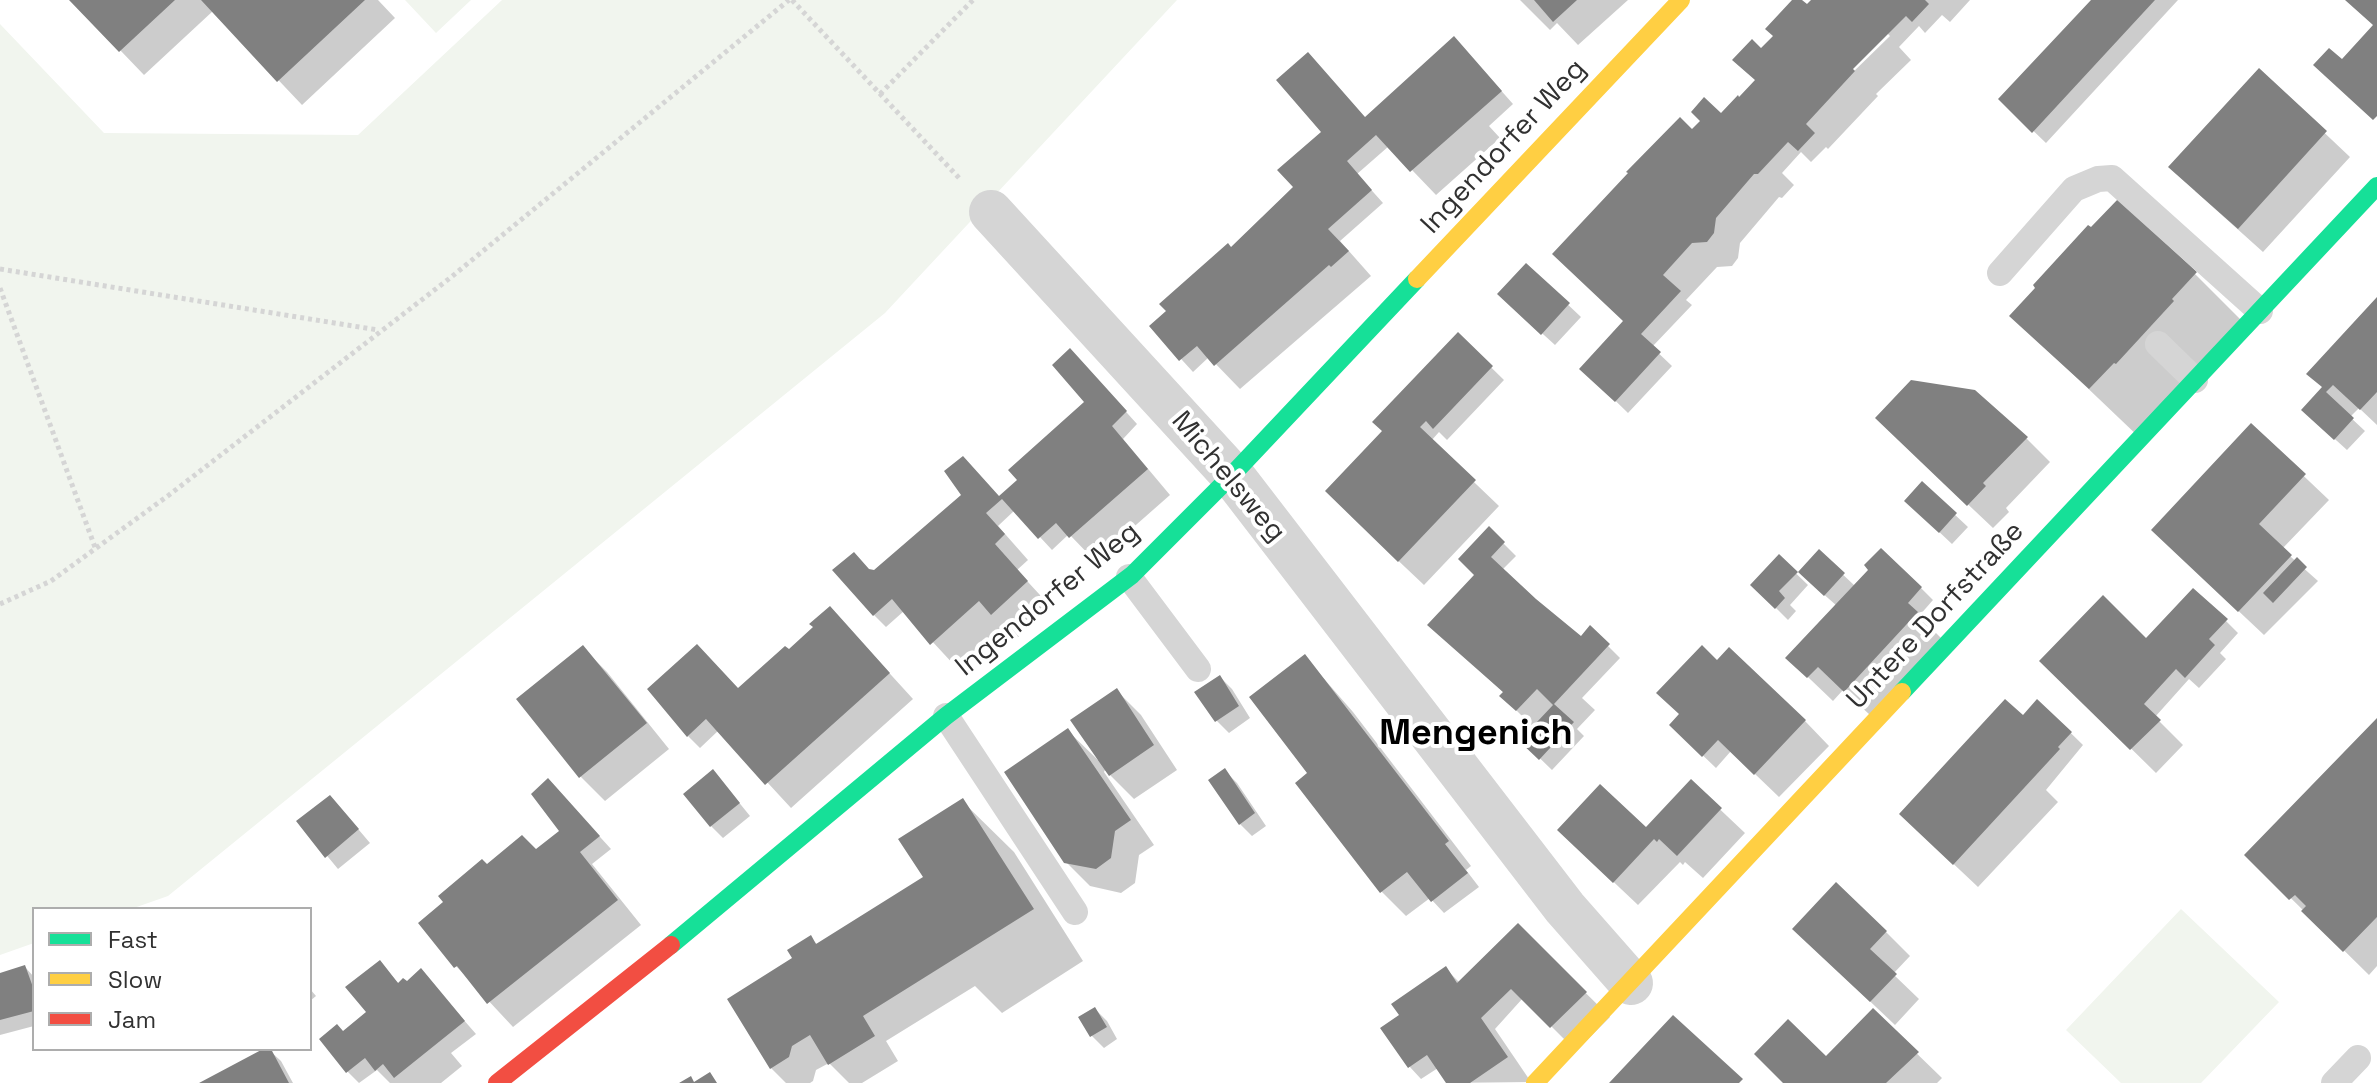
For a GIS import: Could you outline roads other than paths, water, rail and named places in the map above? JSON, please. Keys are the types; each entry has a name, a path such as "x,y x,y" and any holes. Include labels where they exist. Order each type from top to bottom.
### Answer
{"street":[{"name":"Ingendorfer Weg","path":"497,1083 704,918 946,716 1129,577 1232,475 1681,0"},
{"name":"Untere Dorfstraße","path":"1535,1083 2377,186"},
{"name":"Michelsweg","path":"991,212 1232,475 1565,908 1631,983"}],"lane":[{"path":"2000,273 2074,189 2098,179 2112,178 2260,311"},
{"path":"2158,344 2195,380"},
{"path":"1129,577 1198,669"},
{"path":"946,716 1075,912"},
{"path":"2334,1083 2358,1058"}],"district":[{"name":"Mengenich","path":"1476,734"}]}
